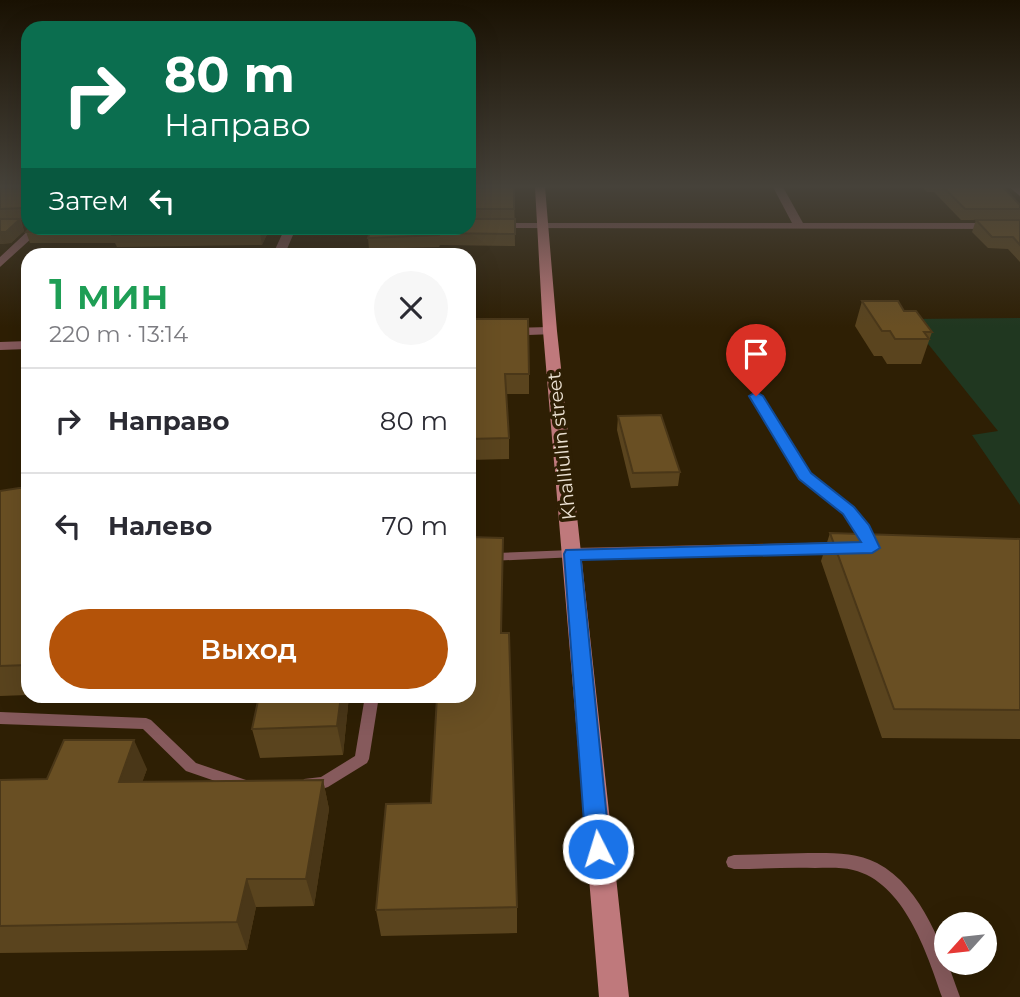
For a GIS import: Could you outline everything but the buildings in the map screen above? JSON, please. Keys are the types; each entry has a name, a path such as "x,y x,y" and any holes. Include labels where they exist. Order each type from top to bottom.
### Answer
{"main road":[{"name":"Khalliulin street","path":"543,234 614,997"}],"street":[{"path":"0,263 30,235"},
{"path":"476,333 550,331"},
{"path":"0,346 21,345"},
{"path":"572,554 878,548"}],"lane":[{"path":"756,396 805,476 849,510 878,548"},
{"path":"476,558 572,554"},
{"path":"296,783 323,783 362,759 371,703"},
{"path":"0,718 146,724 191,767 242,785 256,785"},
{"path":"734,862 853,862 891,880 915,910 951,997"}],"green space":[{"path":"1020,318 1020,505 972,435 998,431 908,319"}],"route":[{"path":"598,849 572,554 872,548 849,510 805,476 756,396"}]}
